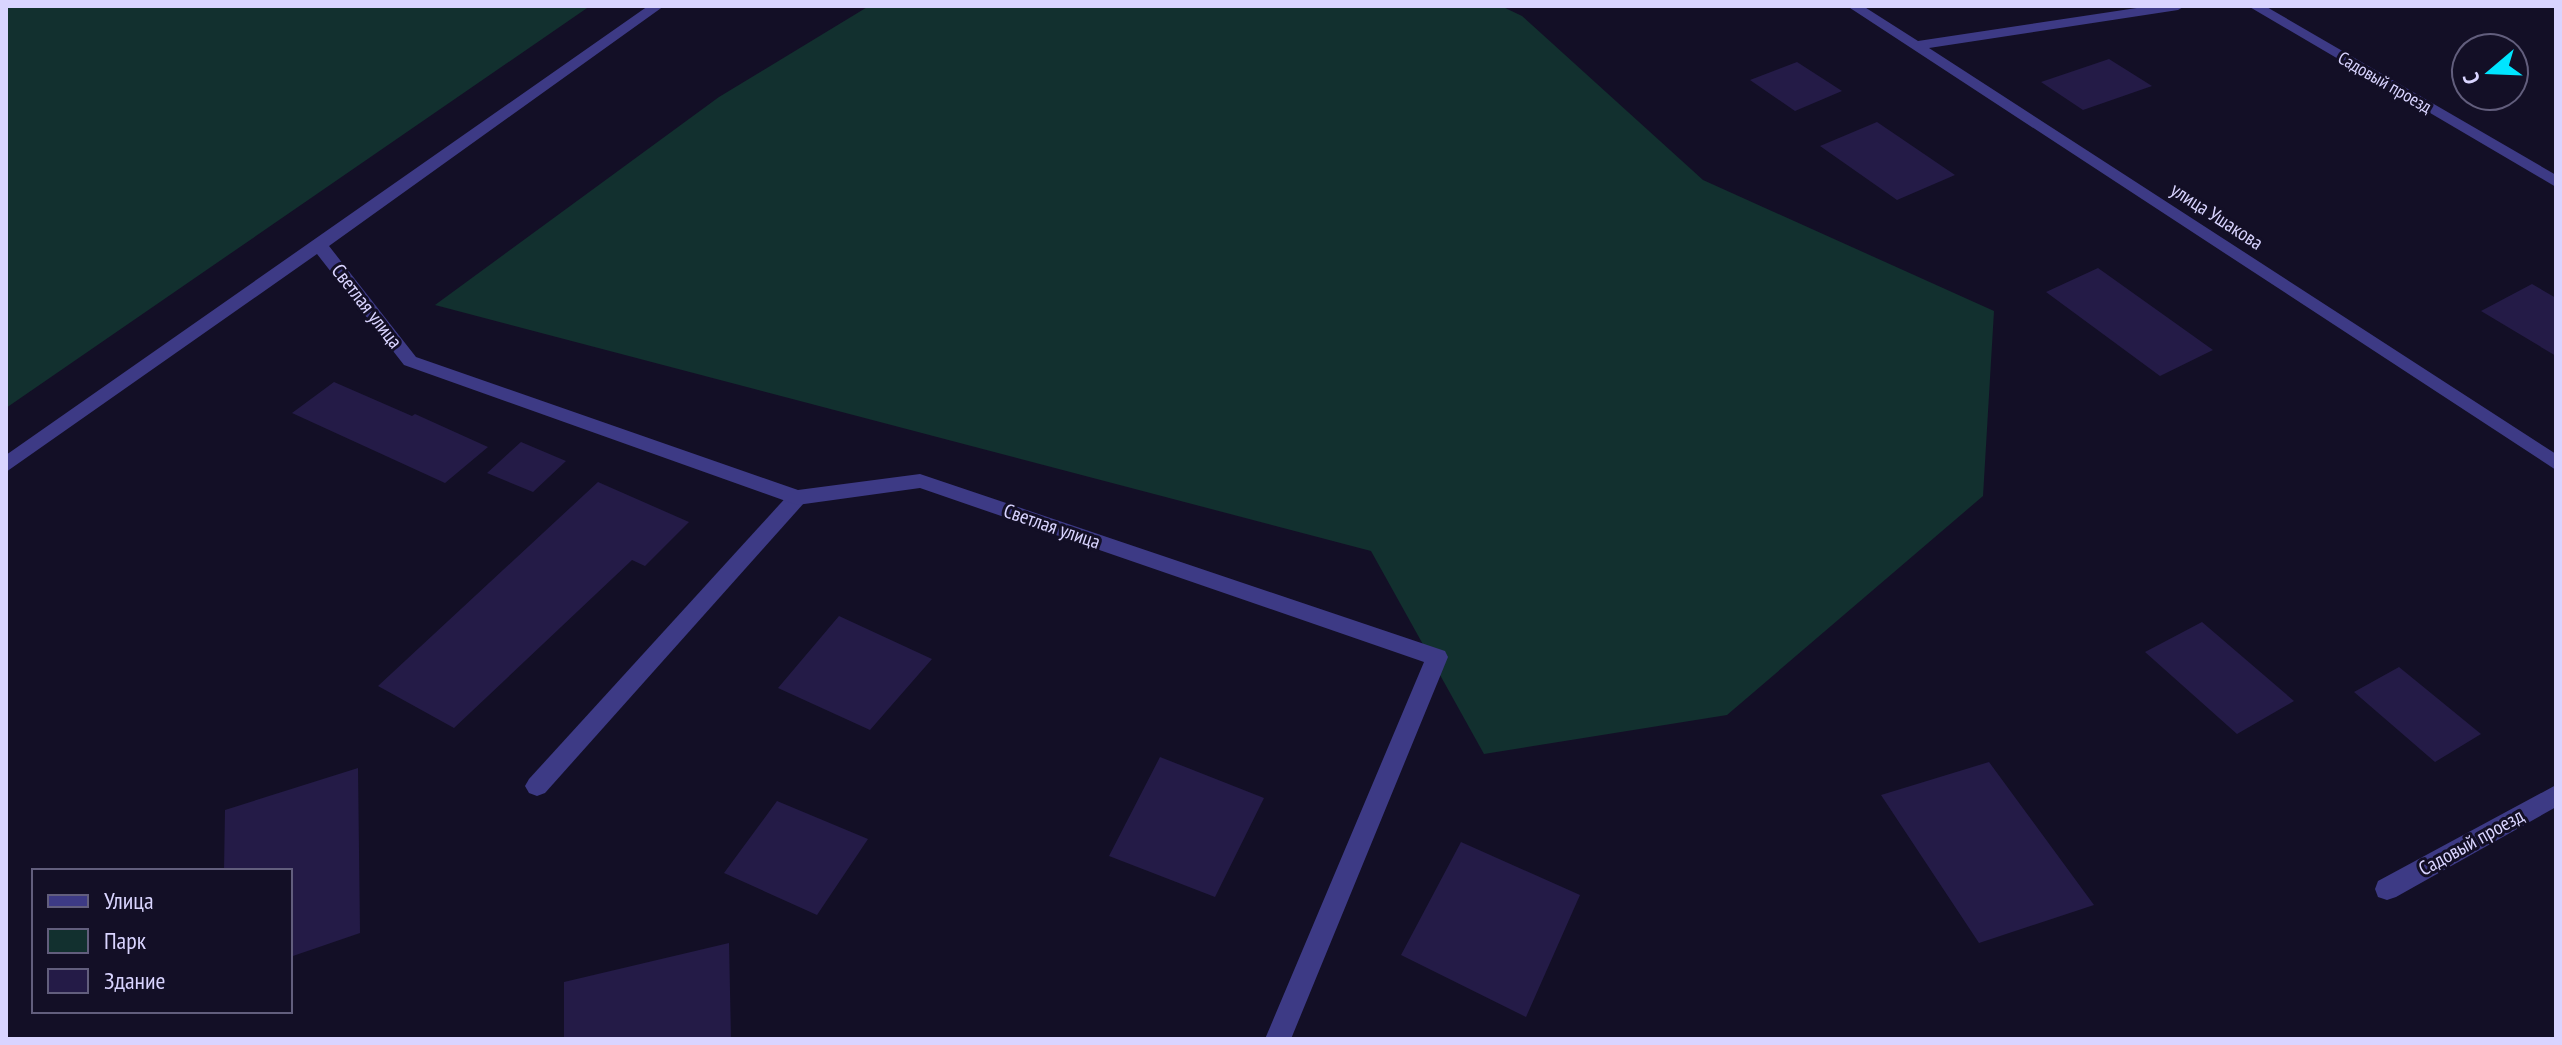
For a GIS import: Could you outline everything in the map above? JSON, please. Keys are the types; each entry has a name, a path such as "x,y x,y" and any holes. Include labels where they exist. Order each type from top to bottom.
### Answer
{"street":[{"name":"Светлая улица","path":"6,465 657,6"},
{"name":"улица Ушакова","path":"1854,6 2556,463"},
{"path":"1915,46 2178,6"},
{"name":"Садовый проезд","path":"2255,6 2556,182"},
{"name":"Светлая улица","path":"319,245 410,361 797,498 920,481 1437,657 1278,1039"},
{"path":"537,786 797,498"},
{"name":"Садовый проезд","path":"2387,889 2556,795"}],"green space":[{"path":"6,6 590,6 6,408"},
{"path":"869,6 1501,6 1522,16 1703,180 1994,311 1983,496 1727,715 1484,754 1371,551 435,305 719,97"}],"building":[{"path":"2109,59 2152,86 2083,110 2041,82"},
{"path":"1797,62 1842,91 1795,111 1750,80"},
{"path":"1877,122 1955,175 1897,200 1820,146"},
{"path":"2098,268 2213,350 2160,376 2046,292"},
{"path":"2532,284 2556,298 2556,356 2481,311"},
{"path":"334,382 488,447 445,483 292,413"},
{"path":"521,442 566,461 533,492 487,473"},
{"path":"598,482 689,522 645,566 632,560 454,728 378,686"},
{"path":"839,616 932,659 870,730 778,688"},
{"path":"2202,622 2294,701 2237,734 2145,652"},
{"path":"2399,667 2481,734 2435,762 2354,692"},
{"path":"1160,757 1264,798 1215,897 1109,856"},
{"path":"1989,762 2094,905 1979,943 1881,795"},
{"path":"358,768 360,933 292,956 292,869 224,869 225,810"},
{"path":"777,801 868,839 817,915 724,873"},
{"path":"1461,842 1580,895 1526,1017 1401,955"},
{"path":"729,943 731,1039 564,1039 564,982"}]}
